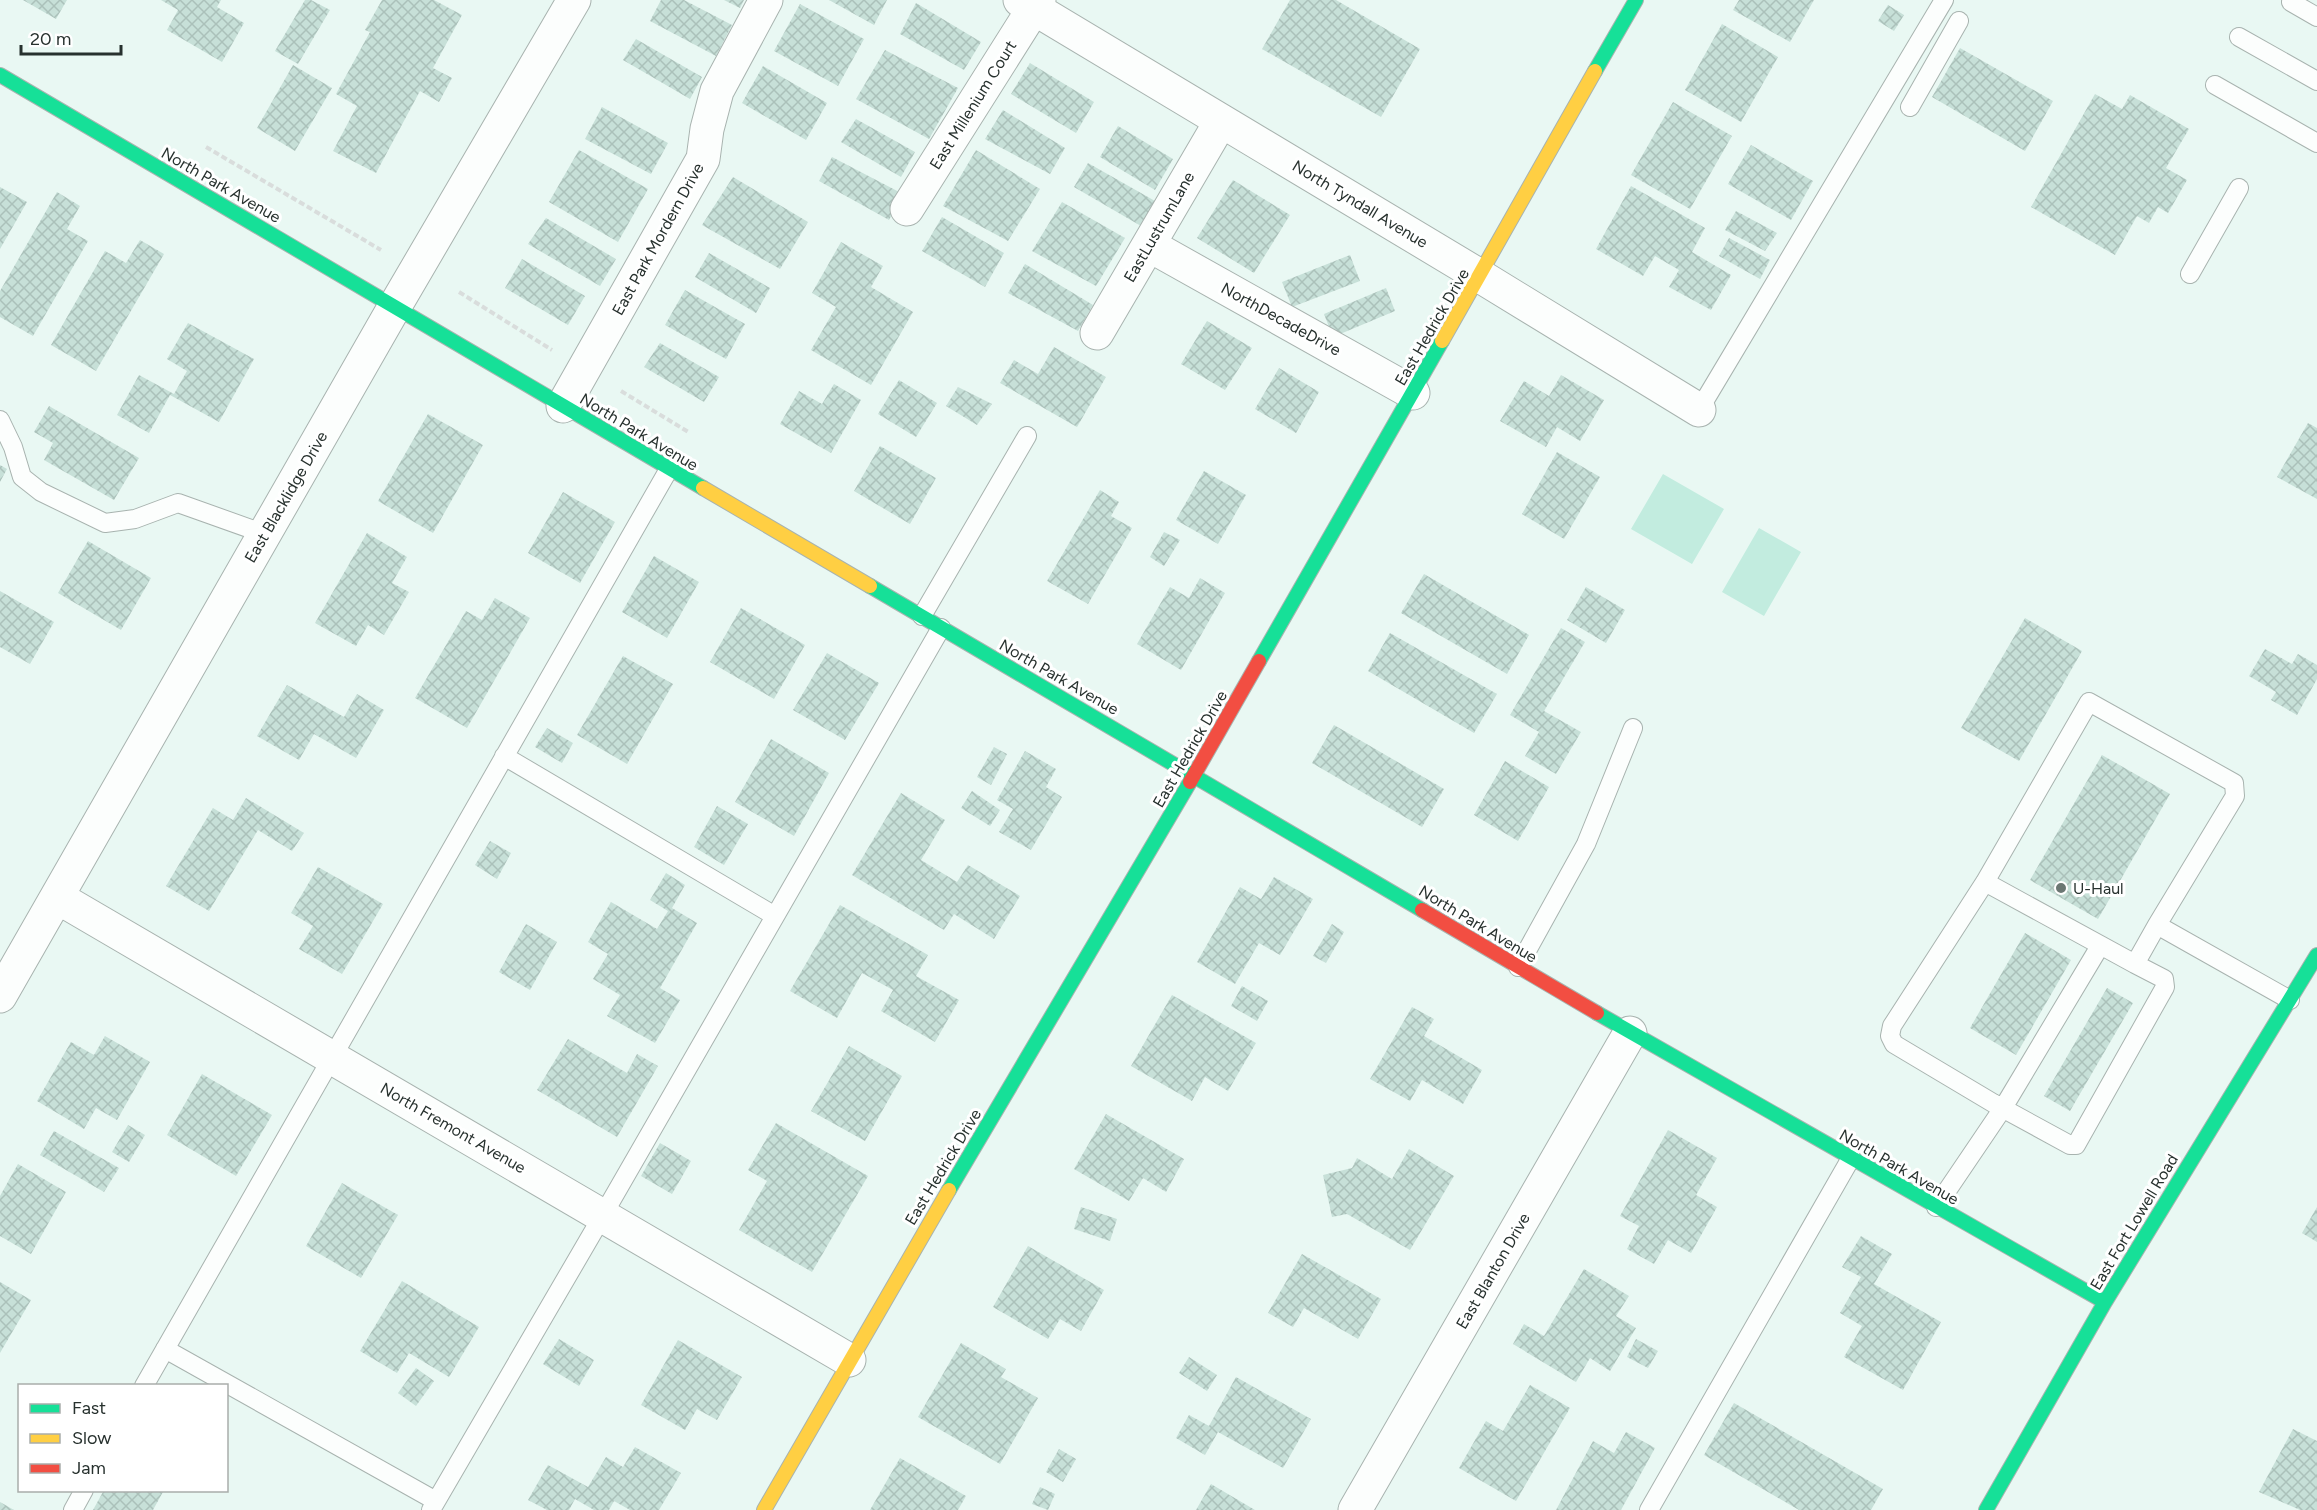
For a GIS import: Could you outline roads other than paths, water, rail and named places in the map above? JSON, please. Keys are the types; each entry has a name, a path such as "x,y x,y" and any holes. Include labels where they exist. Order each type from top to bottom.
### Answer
{"street":[{"name":"East Blacklidge Drive","path":"2,989 574,0"},
{"name":"East Park Mordern Drive","path":"563,406 704,159 707,129 717,91 766,0"},
{"name":"East Hedrick Drive","path":"765,1510 849,1360 1194,775 1636,0"},
{"name":"North Tyndall Avenue","path":"1031,3 1221,121 1699,410"},
{"name":"East Millenium Court","path":"907,209 1031,3"},
{"name":"North Park Avenue","path":"0,75 1630,1033 2105,1302"},
{"name":"EastLustrumLane","path":"1097,333 1221,121"},
{"name":"NorthDecadeDrive","path":"1149,245 1413,393"},
{"name":"North Fremont Avenue","path":"57,897 849,1360"},
{"name":"East Fort Lowell Road","path":"1986,1510 2105,1302 2317,955"},
{"name":"East Blanton Drive","path":"1355,1510 1630,1033"}],"lane":[{"path":"1699,410 1944,0"},
{"path":"2292,0 2291,2 2317,17"},
{"path":"1910,107 1959,21"},
{"path":"2239,36 2317,81"},
{"path":"2215,85 2317,143"},
{"path":"2190,274 2239,188"},
{"path":"0,420 13,447 22,477 42,492 105,524 135,519 178,503 265,534"},
{"path":"922,616 1027,436"},
{"path":"145,1384 669,469"},
{"path":"228,1386 434,1506 941,628"},
{"path":"1984,882 2100,946 2164,979 2165,987 2076,1145 2070,1145 2003,1108 1894,1044 1890,1036 1892,1026 1984,882 2089,702 2234,783 2236,789 2235,796 2135,964"},
{"path":"1518,967 1586,844 1633,728"},
{"path":"504,756 775,916"},
{"path":"2157,925 2290,1000"},
{"path":"1936,1207 2003,1108 2100,946"},
{"path":"1649,1510 1851,1158"},
{"path":"165,1349 225,1384"},
{"path":"74,1510 83,1492"}],"place":[{"name":"U-Haul","path":"2061,888"}]}
